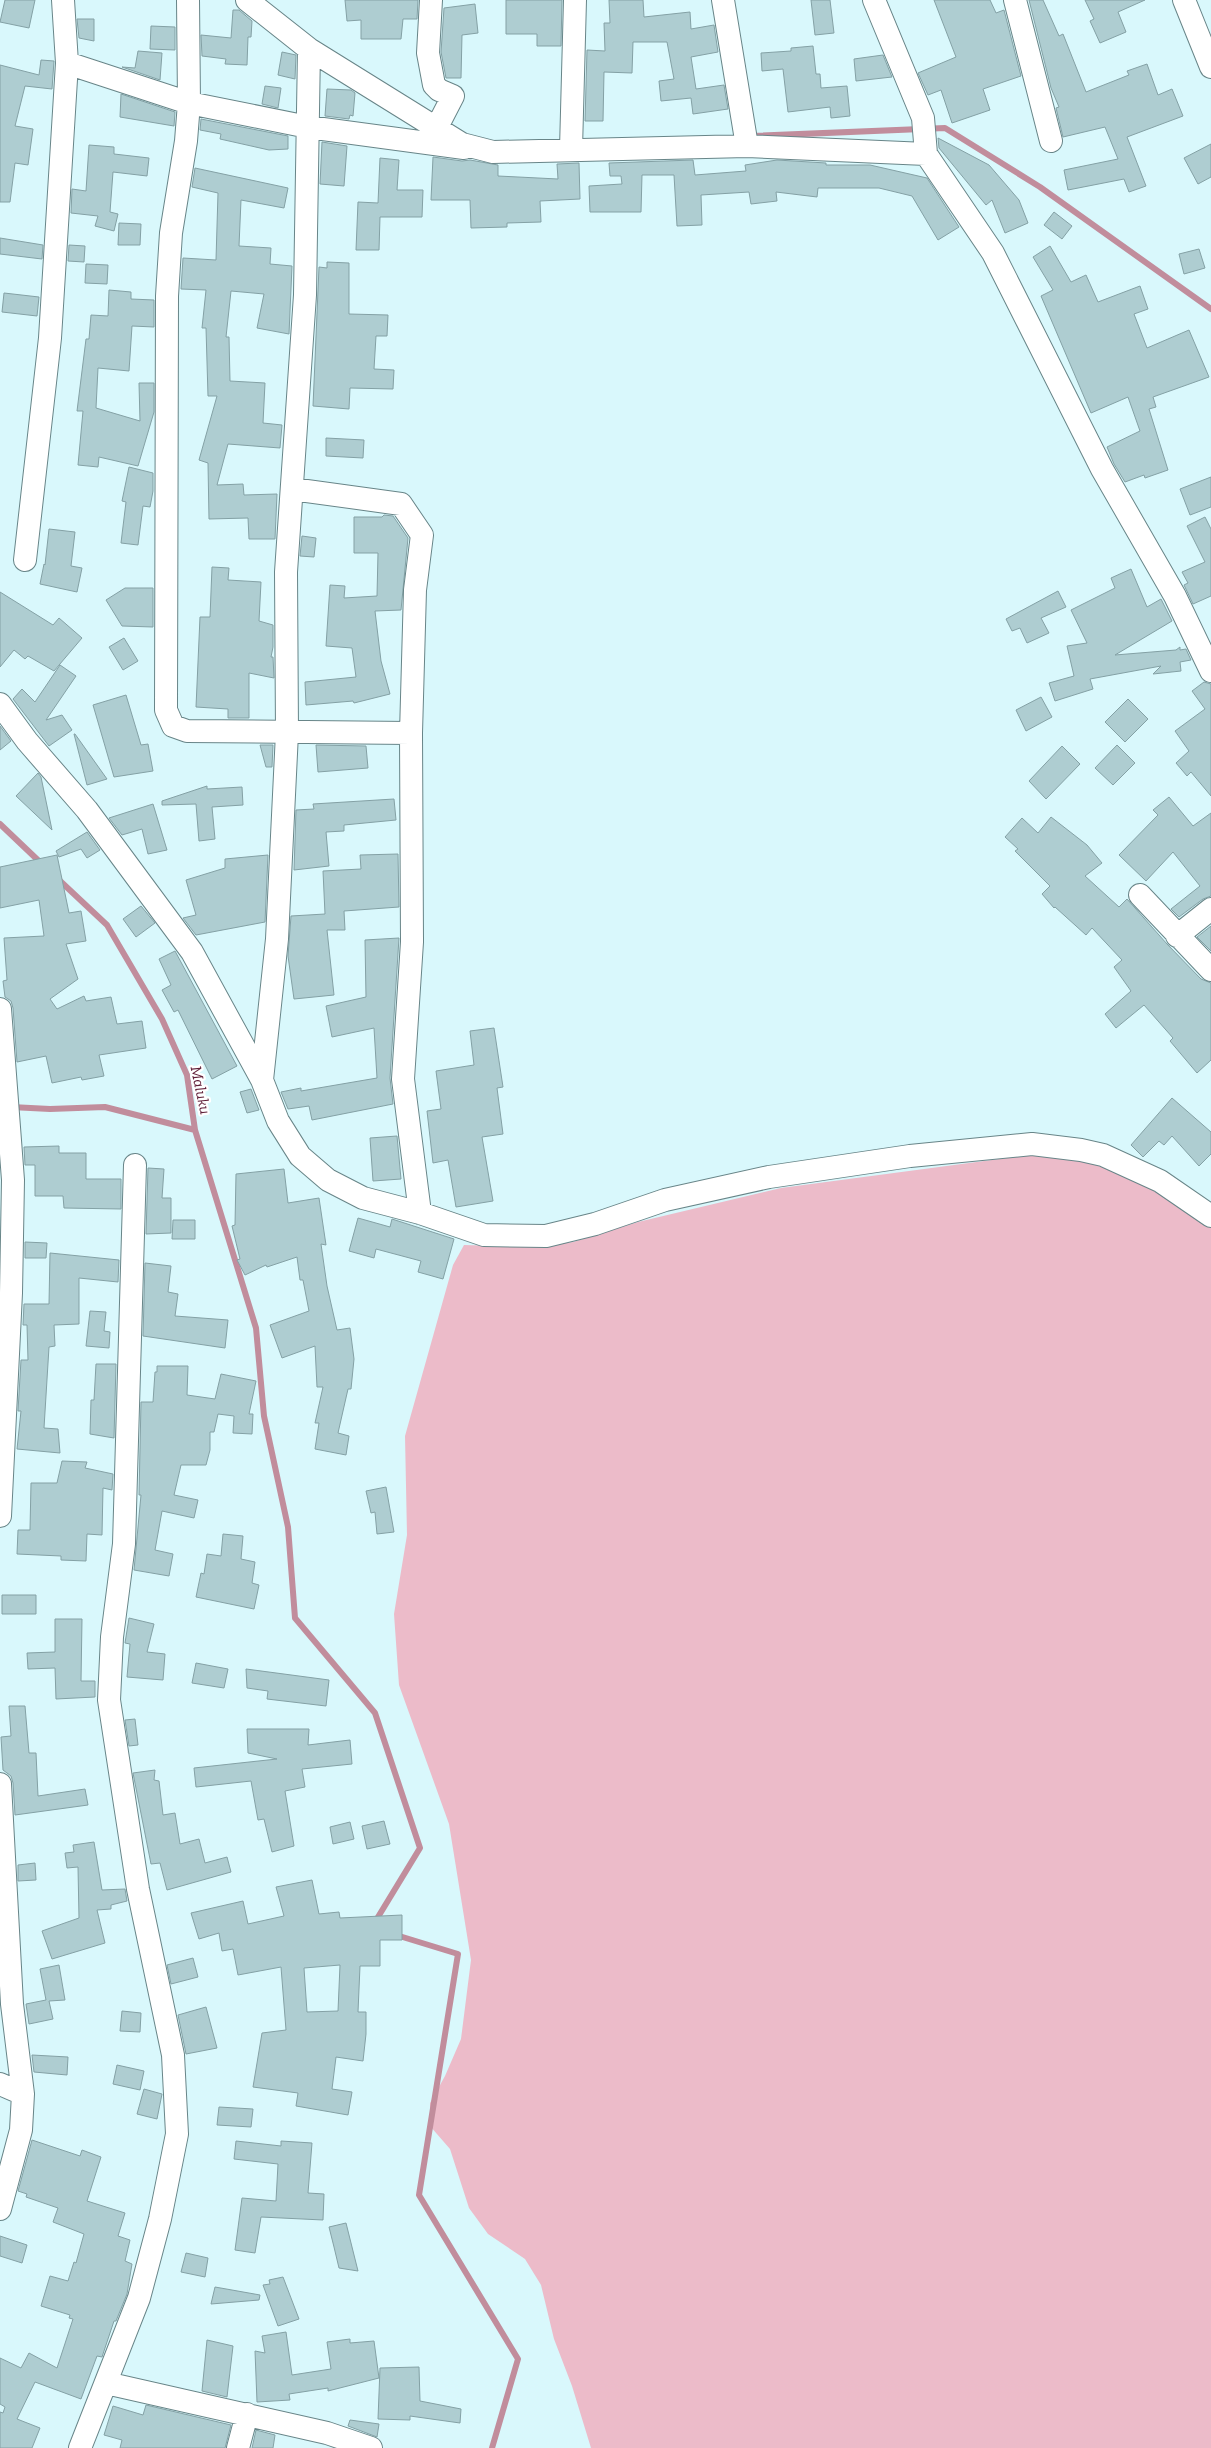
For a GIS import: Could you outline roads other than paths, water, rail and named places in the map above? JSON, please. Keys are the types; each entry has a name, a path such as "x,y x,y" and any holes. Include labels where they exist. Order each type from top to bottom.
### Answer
{"street":[{"path":"25,560 50,338 67,63 63,0"},
{"path":"188,0 189,103 186,142 172,233 167,296 166,710 173,726 187,731 411,733"},
{"path":"247,0 309,49 462,144 493,152"},
{"path":"431,0 428,53 434,85 439,90 453,96 437,127"},
{"path":"571,149 575,0"},
{"path":"723,0 746,146"},
{"path":"874,0 923,118 926,154 993,253 1102,469 1175,596 1211,672"},
{"path":"1015,0 1051,141"},
{"path":"1184,0 1211,67"},
{"path":"262,1080 277,939 287,733 286,572 305,295 309,49"},
{"path":"67,63 189,103 308,127 493,152 746,146 926,154"},
{"path":"292,489 401,504 422,535 416,590 411,733 412,942 404,1079 420,1213"},
{"path":"0,704 27,741 87,810 192,952 262,1080 278,1121 300,1156 328,1180 363,1198 420,1213 484,1235 546,1236 595,1224 665,1200 769,1177 901,1157 1032,1144 1081,1150 1103,1156 1160,1181 1211,1216"},
{"path":"1140,895 1211,970"},
{"path":"1177,936 1211,909"},
{"path":"0,1009 13,1180 12,1293 0,1516"},
{"path":"80,2448 139,2298 160,2220 177,2134 173,2055 138,1889 109,1700 112,1637 124,1544 136,1165"},
{"path":"0,1784 12,2004 23,2094 21,2130 0,2209"},
{"path":"0,2084 23,2094"},
{"path":"106,2383 327,2433 371,2448"},
{"path":"238,2448 246,2414"}],"waterway":[{"path":"753,136 945,128 1040,187 1211,309"},
{"name":"Maluku","path":"0,824 42,864"},
{"name":"Maluku","path":"58,879 107,925 162,1019 187,1075 195,1130 256,1328 264,1416 288,1527 295,1618 375,1713 420,1848 375,1922"},
{"path":"11,1107 50,1109 105,1107 195,1130"},
{"path":"396,1935 458,1954 419,2195 518,2359 492,2448"}]}
